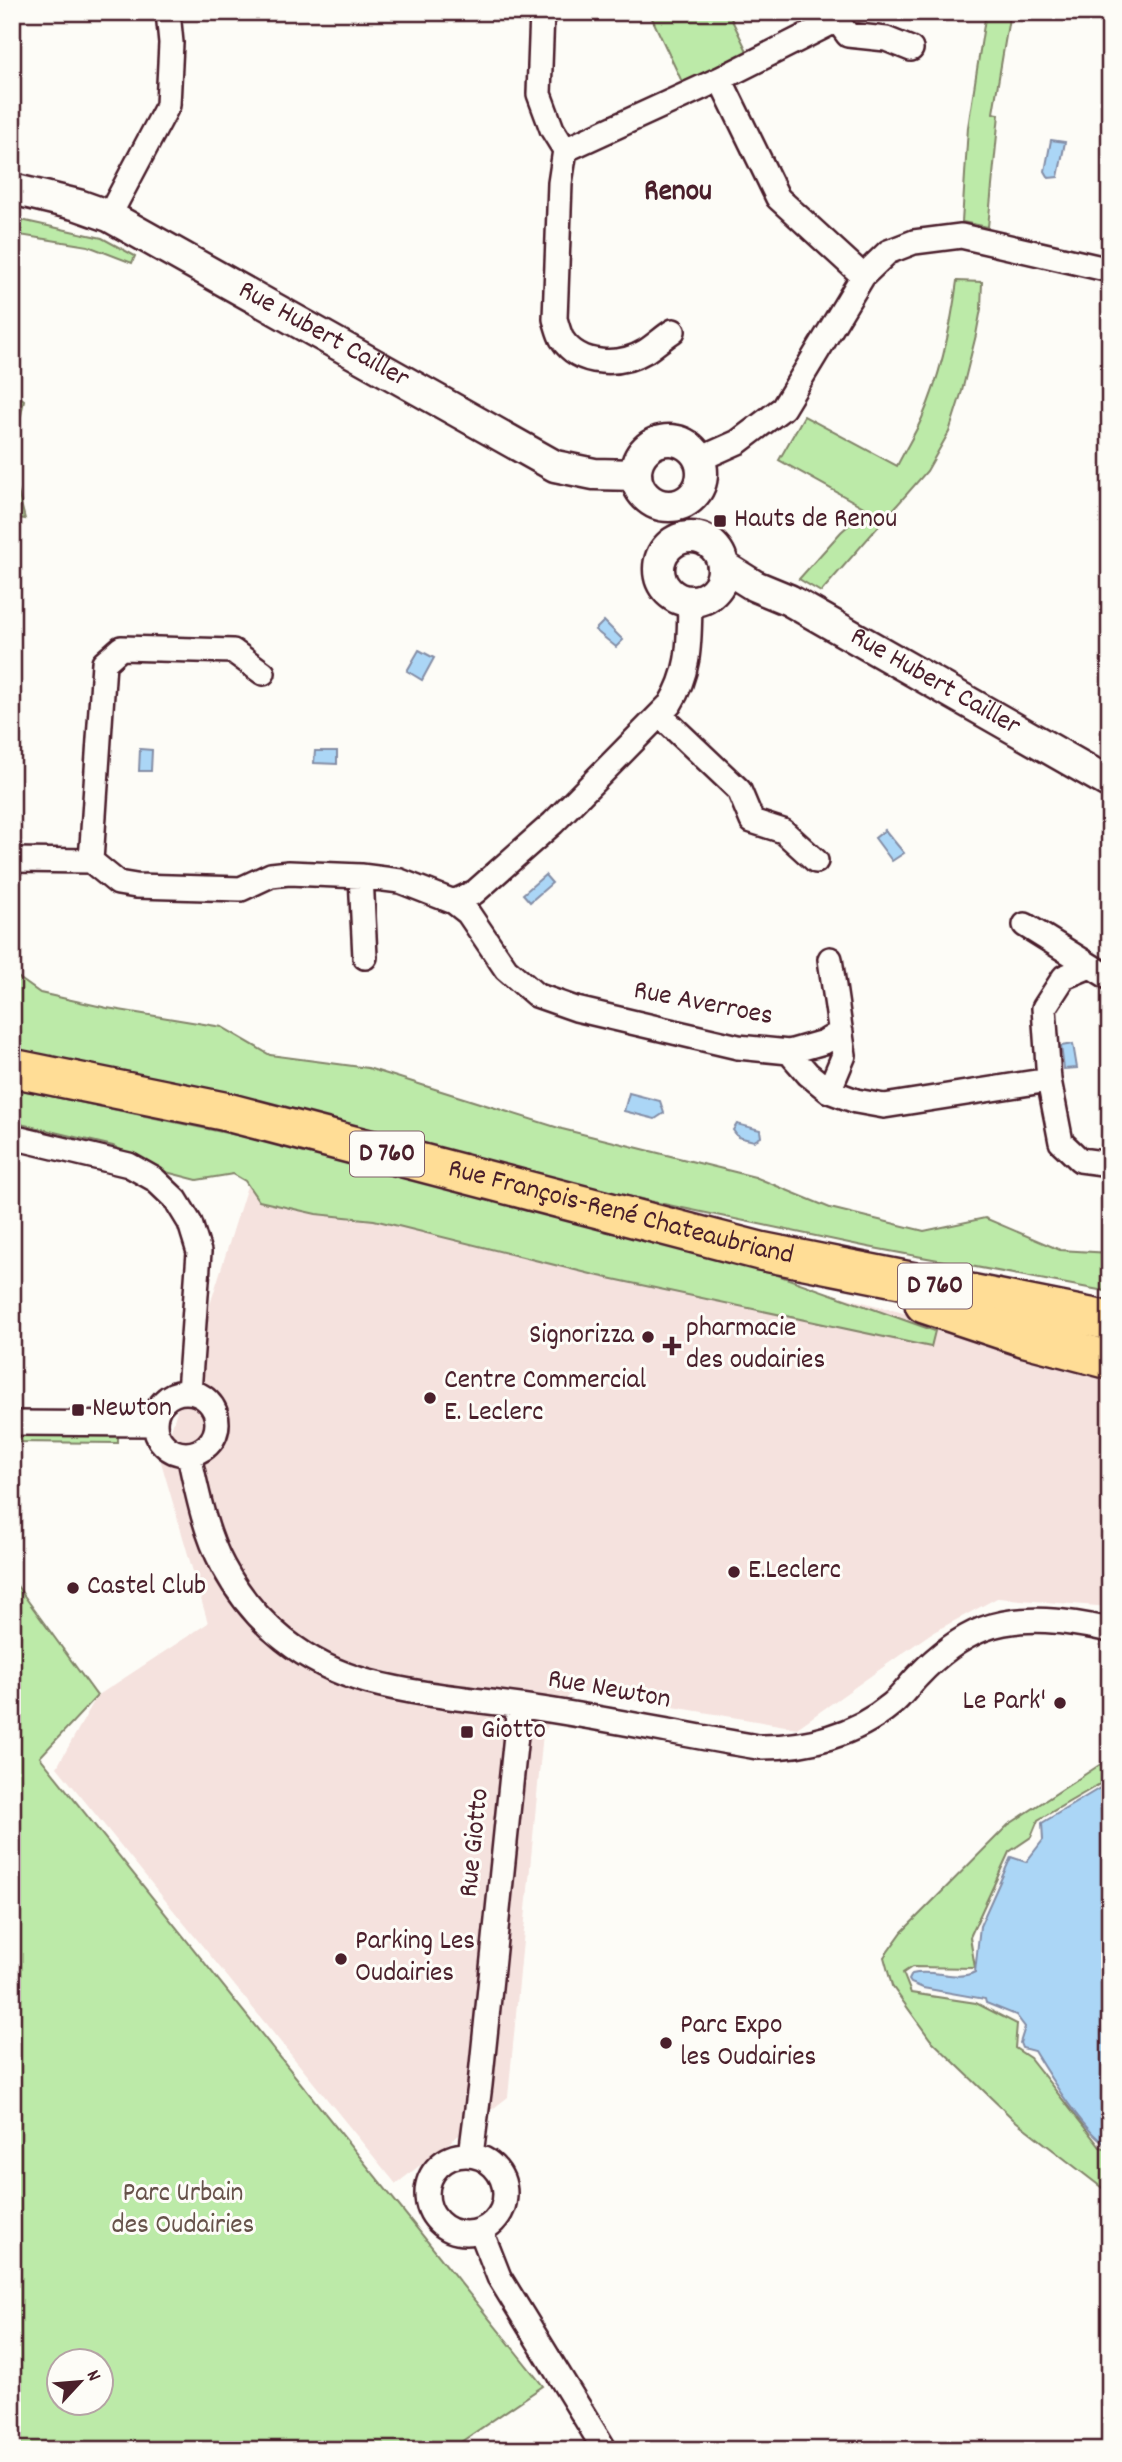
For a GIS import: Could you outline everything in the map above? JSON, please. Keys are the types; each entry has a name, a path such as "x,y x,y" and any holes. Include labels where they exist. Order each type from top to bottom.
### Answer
{"main road":[{"name":"Rue François-René Chateaubriand","path":"12,1068 223,1111 760,1251 1110,1321"},
{"path":"760,1251 1027,1338 1110,1360"}],"street":[{"path":"109,216 168,105 171,43 168,12"},
{"path":"542,12 539,94 552,129 565,150 560,183 555,319 562,339 576,354 600,362 618,361 645,352 673,331"},
{"path":"565,150 720,79 839,16 848,35 886,38 911,49"},
{"path":"720,79 778,198 863,276"},
{"name":"Rue Hubert Cailler","path":"12,189 78,205 109,216 555,466 594,474 636,475"},
{"path":"700,459 738,442 783,408 863,276 888,252 914,242 961,236 1110,270"},
{"path":"677,440 694,451 700,459 702,479 693,497 673,506 651,501 643,494 636,475 637,464 641,454 658,441 677,440"},
{"path":"693,497 705,540"},
{"path":"651,501 666,548"},
{"path":"12,860 91,861 118,883 136,886 241,889 271,875 289,873 361,876 400,881 454,902 475,892 553,823 660,715 680,688 721,556 714,546 705,540 684,537 666,548 658,567 659,578 671,595 710,586"},
{"name":"Rue Hubert Cailler","path":"710,586 755,586 789,600 1110,783"},
{"path":"91,861 104,663 121,648 233,651 263,673"},
{"path":"660,715 739,790 752,821 783,831 816,861"},
{"path":"361,876 365,957"},
{"name":"Rue Averroes","path":"454,902 468,913 506,969 536,995 576,1009 738,1047 789,1052 808,1074 829,1091 856,1101 884,1106 1049,1080"},
{"path":"1025,925 1088,967 1110,978"},
{"path":"829,1091 844,1055 830,959"},
{"path":"1088,967 1064,977 1044,1009 1049,1080 1061,1142 1080,1160 1110,1164"},
{"path":"789,1052 824,1042 841,1032"},
{"path":"12,1137 129,1165 154,1179 176,1200 190,1223 199,1252 190,1392"},
{"path":"178,1392 190,1392 205,1398 211,1405 217,1422 212,1440 206,1447 189,1455 173,1452 165,1447 154,1423 161,1404 178,1392"},
{"path":"12,1423 154,1423"},
{"name":"Rue Newton","path":"189,1455 198,1499 223,1566 263,1624 300,1652 335,1670 368,1682 439,1696 519,1706 757,1747 780,1748 829,1739 854,1728 892,1704 943,1653 983,1629 1006,1622 1055,1621 1110,1630"},
{"name":"Rue Giotto","path":"471,2155 519,1706"},
{"path":"471,2155 494,2166 503,2181 505,2197 501,2213 494,2222 481,2231 467,2234 453,2232 441,2225 429,2209 426,2192 431,2174 441,2162 456,2156 471,2155"},
{"path":"481,2231 499,2277 605,2450"}],"shaded area":[{"path":"261,1141 1046,1351 1110,1378 1110,1607 997,1598 930,1634 797,1728 573,1690 543,1733 508,2097 396,2184 57,1767 97,1696 208,1623 161,1462"}],"green space":[{"path":"649,12 728,12 748,53 683,84"},
{"path":"986,12 1010,12 993,113 999,114 988,227 962,222 968,127"},
{"path":"12,218 102,238 135,256 132,263 88,246 14,234 12,239"},
{"path":"12,275 19,284 20,321 12,326"},
{"path":"957,281 982,282 981,309 962,391 949,432 927,471 821,592 799,579 841,532 867,509 779,460 804,416 897,466 935,385"},
{"path":"12,391 24,400 21,415 12,426"},
{"path":"12,468 25,519 12,517"},
{"path":"12,973 40,993 107,1008 222,1027 270,1055 368,1068 562,1129 755,1177 830,1208 924,1231 985,1218 1060,1250 1110,1253 1110,1292 868,1247 654,1202 254,1107 12,1057"},
{"path":"12,1088 241,1136 501,1196 704,1249 935,1331 931,1347 599,1276 374,1220 316,1214 259,1201 245,1181 233,1174 197,1180 166,1172 113,1146 12,1122"},
{"path":"12,1436 118,1436 118,1443 12,1442"},
{"name":"Parc Urbain des Oudairies","path":"12,1579 97,1696 40,1757 543,2386 455,2446 308,2450 12,2450"},
{"path":"1107,1760 1110,1761 1110,1778 1038,1820 1031,1837 1009,1852 970,1937 975,1968 912,1967 903,1973 911,1993 976,2003 1017,2024 1015,2048 1030,2058 1100,2147 1110,2149 1110,2194 1013,2119 930,2039 892,1986 884,1957 902,1932 1008,1825"}],"water":[{"path":"1051,140 1065,142 1058,177 1049,178 1045,171"},
{"path":"604,621 623,640 616,647 595,630"},
{"path":"419,650 434,658 422,680 407,671"},
{"path":"140,749 152,750 151,771 139,771"},
{"path":"315,751 337,751 337,764 314,763"},
{"path":"885,830 904,853 892,861 875,838"},
{"path":"545,875 552,883 530,902 523,894"},
{"path":"1073,1044 1077,1068 1064,1069 1061,1046"},
{"path":"629,1093 660,1101 664,1113 655,1119 624,1111"},
{"path":"737,1124 760,1130 761,1137 754,1141 738,1137 733,1130"},
{"path":"1110,1782 1110,2146 1091,2132 1080,2119 1034,2051 1022,2048 1020,2043 1025,2027 1016,2015 986,2003 985,1999 923,1988 909,1980 912,1974 920,1973 960,1976 975,1972 980,1926 1011,1857 1026,1862 1043,1840 1042,1823"}],"place":[{"name":"Hauts de Renou","path":"720,521"},
{"name":"Signorizza","path":"648,1337"},
{"name":"pharmacie des oudairies","path":"672,1346"},
{"name":"Centre Commercial E. Leclerc","path":"430,1398"},
{"name":"Newton","path":"78,1410"},
{"name":"E.Leclerc","path":"734,1572"},
{"name":"Castel Club","path":"73,1588"},
{"name":"Le Park'","path":"1060,1703"},
{"name":"Giotto","path":"467,1732"},
{"name":"Parking Les Oudairies","path":"341,1959"},
{"name":"Parc Expo les Oudairies","path":"666,2043"}],"district":[{"name":"Renou","path":"678,193"}]}
